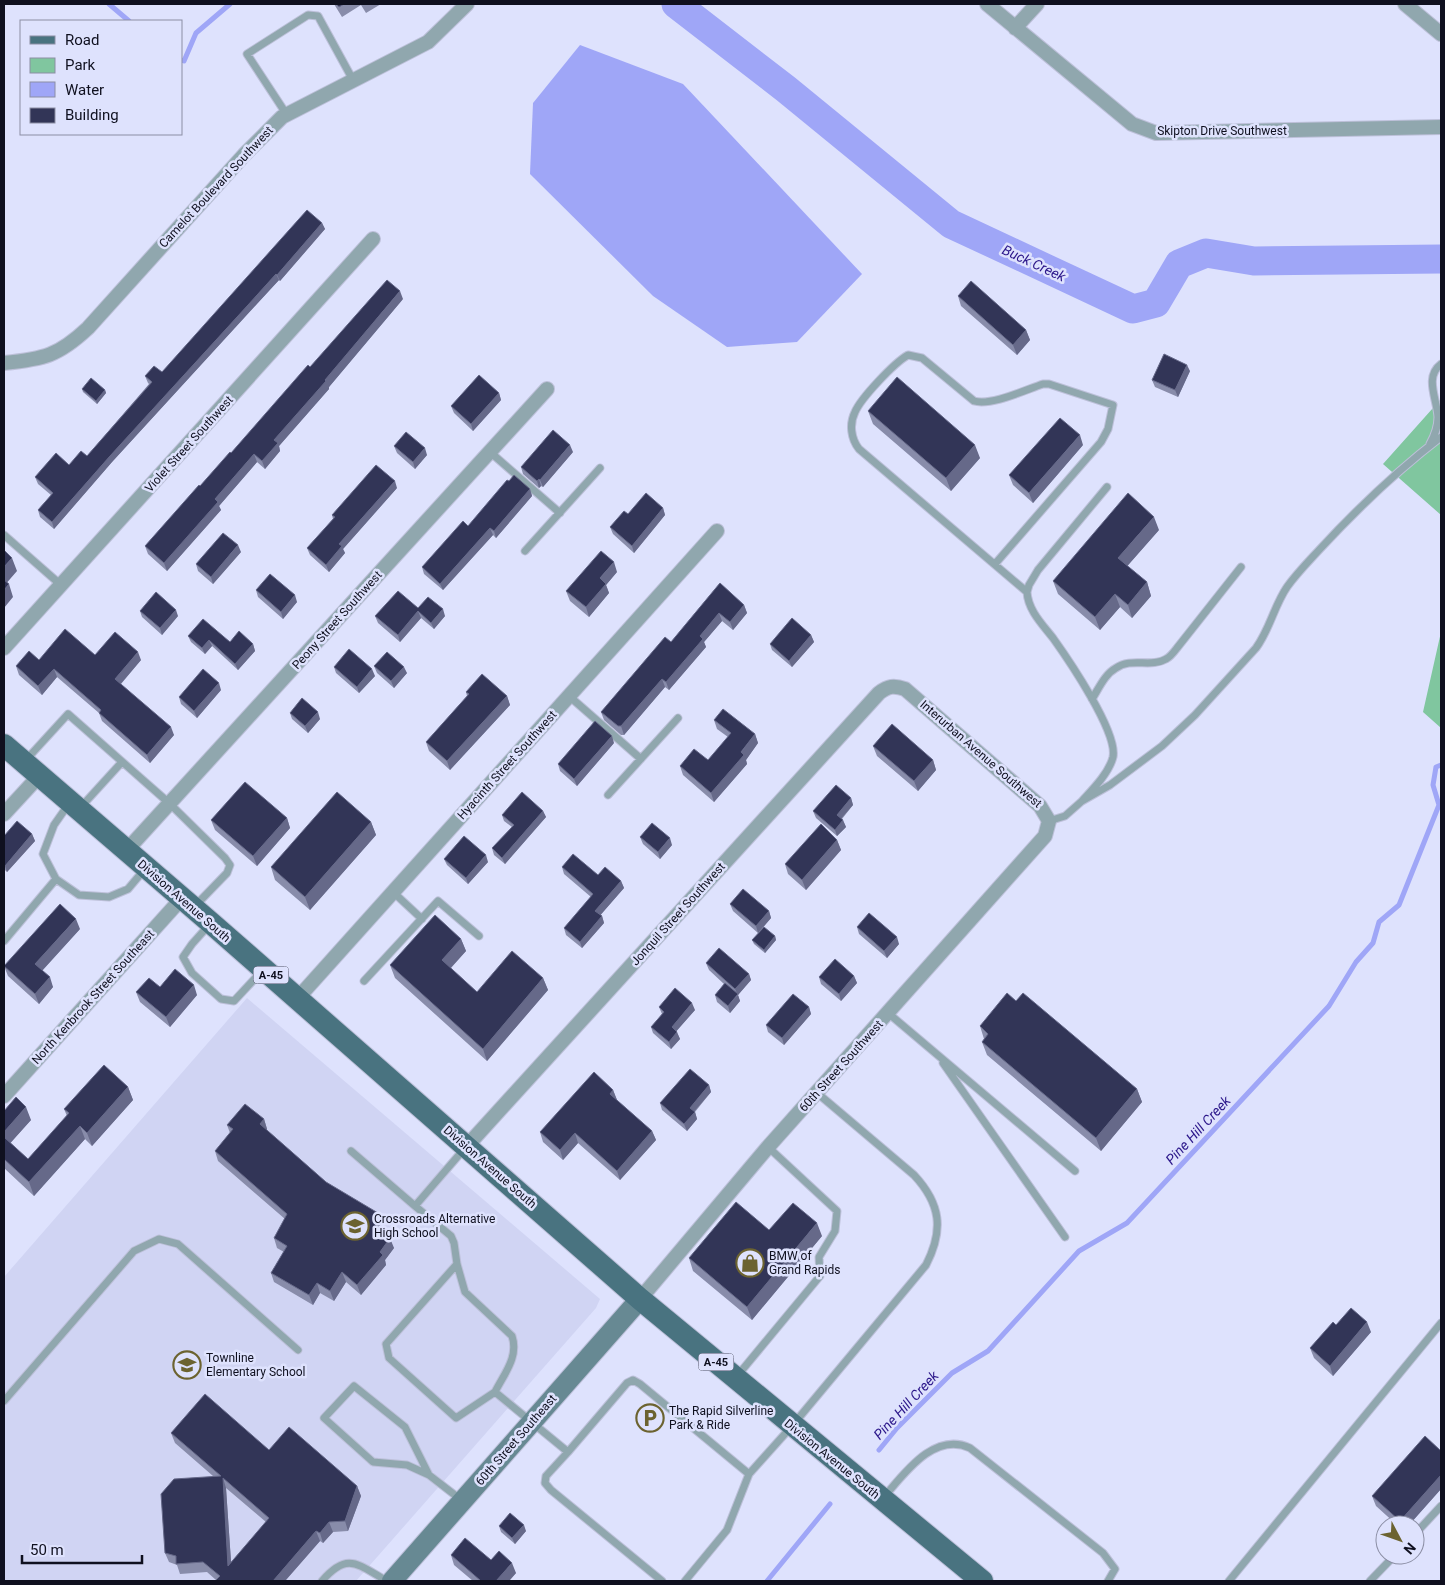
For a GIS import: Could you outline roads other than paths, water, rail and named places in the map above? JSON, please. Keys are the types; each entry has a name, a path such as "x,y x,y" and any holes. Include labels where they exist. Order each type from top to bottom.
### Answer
{"main road":[{"name":"Division Avenue South","path":"4,745 264,969 640,1299 982,1581"},
{"name":"60th Street Southeast","path":"392,1581 640,1299"}],"street":[{"name":"Camelot Boulevard Southwest","path":"4,363 26,361 53,354 70,344 88,328 244,155 287,115 428,42 467,4"},
{"name":"Skipton Drive Southwest","path":"987,4 1132,124 1156,133 1441,127"},
{"path":"1015,28 1037,4"},
{"path":"1405,4 1441,34"},
{"name":"Violet Street Southwest","path":"4,648 374,239"},
{"name":"Peony Street Southwest","path":"126,851 547,389"},
{"name":"Hyacinth Street Southwest","path":"297,999 716,531"},
{"name":"Interurban Avenue Southwest","path":"893,686 905,689 913,695 1040,806 1049,821 1046,836"},
{"name":"Jonquil Street Southwest","path":"467,1146 879,693 886,687 893,686"},
{"path":"4,814 32,769"},
{"name":"60th Street Southwest","path":"640,1299 816,1092 1046,836"},
{"name":"North Kenbrook Street Southeast","path":"4,1096 188,903"}],"lane":[{"path":"287,115 247,54 308,15 318,16 353,80"},
{"path":"995,564 1101,442 1108,429 1113,406 1050,384 1043,384 994,400 974,401 922,358 908,355 896,363 855,412 852,428 854,443 1027,592"},
{"path":"1429,446 1438,426 1432,378 1436,368 1441,364"},
{"path":"1082,801 1110,785 1142,762 1190,720 1264,638 1282,596 1294,578 1347,520 1441,437"},
{"path":"490,452 560,513"},
{"path":"525,552 600,468"},
{"path":"1049,821 1065,816 1082,801 1110,765 1114,749 1092,699 1034,612 1027,600 1027,592 1038,570 1107,487"},
{"path":"4,535 61,585"},
{"path":"1092,699 1108,675 1120,665 1166,660 1241,567"},
{"path":"569,696 641,759"},
{"path":"32,769 68,714 169,803 230,865 227,873 188,903"},
{"path":"608,795 678,718"},
{"path":"122,762 54,825 44,854 56,879 80,895 110,897 128,889 146,867"},
{"path":"4,941 56,879"},
{"path":"393,892 422,919"},
{"path":"364,981 438,901 479,936"},
{"path":"211,923 192,944 183,958 192,973 220,999 234,1002 264,969"},
{"path":"888,1013 1075,1170"},
{"path":"937,1054 1065,1237"},
{"path":"685,1581 727,1530 749,1474 792,1426 926,1265 934,1249 938,1219 926,1188 914,1175 816,1092"},
{"path":"415,1206 467,1146"},
{"path":"736,1378 820,1276 819,1257 835,1230 837,1211 768,1147"},
{"path":"351,1151 451,1236 465,1292 512,1336 515,1344 514,1355 494,1392 456,1418 389,1358 386,1344 457,1264"},
{"path":"4,1401 134,1251 158,1239 178,1244 298,1350"},
{"path":"1230,1581 1441,1323"},
{"path":"662,1581 551,1490 545,1483 546,1476 627,1383 633,1380 749,1474"},
{"path":"429,1476 405,1426 354,1386 324,1418 373,1462 407,1465 429,1476 462,1501"},
{"path":"494,1392 568,1452"},
{"path":"882,1500 902,1476 924,1455 946,1444 963,1444 1103,1553 1115,1569 1108,1581"},
{"path":"1425,1523 1441,1506"},
{"path":"322,1581 342,1563 355,1563 387,1581"},
{"path":"1370,1581 1385,1565"}],"water":[{"path":"580,45 683,84 862,274 797,342 727,347 653,296 530,174 533,103"}],"waterway":[{"path":"109,4 128,20"},
{"path":"182,60 184,61 196,33 230,4"},
{"name":"Buck Creek","path":"676,4 786,89 951,224 1133,309 1156,303 1179,264 1206,253 1254,261 1441,259"},
{"name":"Pine Hill Creek","path":"879,1450 897,1428 952,1373 988,1351 1079,1251 1127,1223 1329,1006 1356,962 1373,943 1379,922 1399,905 1439,805 1433,785 1436,767 1441,765"},
{"name":"Pine Hill Creek","path":"767,1581 830,1504"}],"place":[{"name":"Crossroads Alternative High School","path":"355,1226"},
{"name":"BMW of Grand Rapids","path":"750,1263"},
{"name":"Townline Elementary School","path":"187,1365"},
{"name":"The Rapid Silverline Park & Ride","path":"650,1418"}]}
